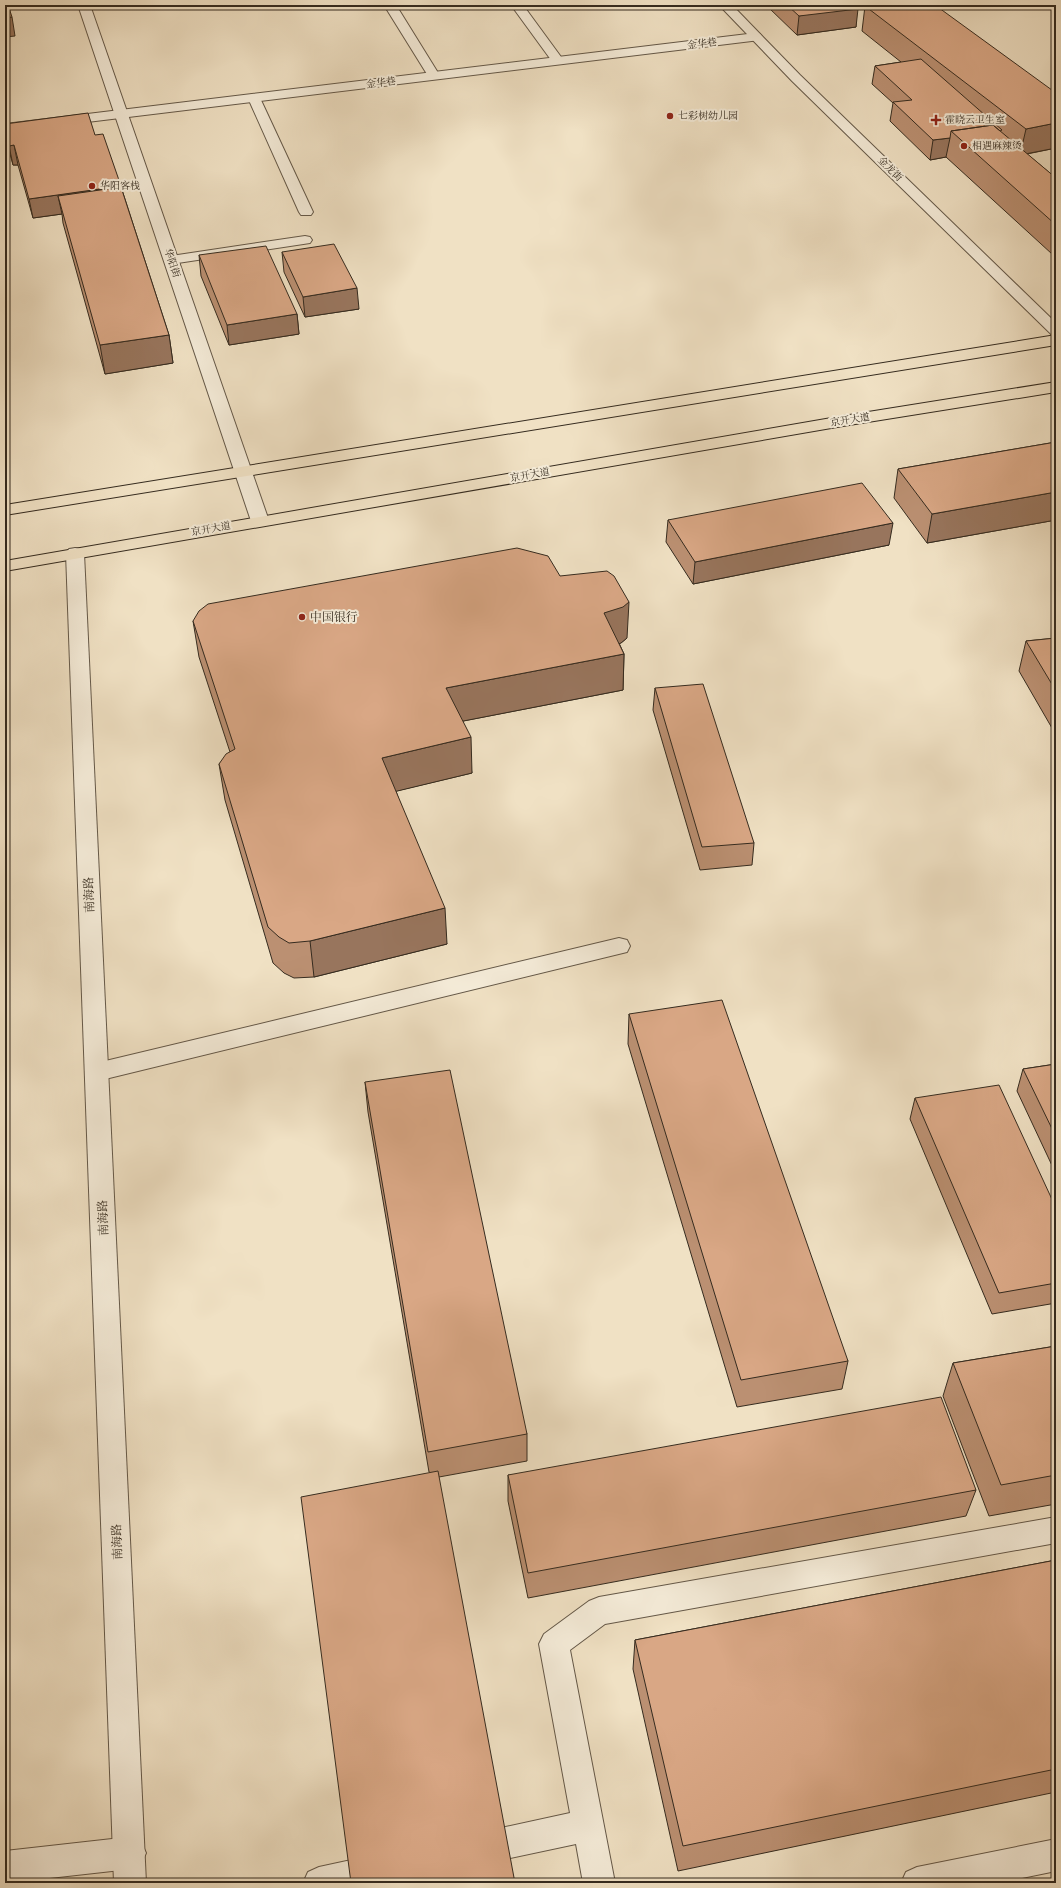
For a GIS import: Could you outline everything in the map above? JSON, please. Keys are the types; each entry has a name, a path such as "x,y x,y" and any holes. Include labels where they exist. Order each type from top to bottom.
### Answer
{"main road":[{"path":"5,510 243,470 1056,340"},
{"name":"京开大道","path":"5,566 260,520 843,421 1056,387"}],"street":[{"name":"华阳街","path":"84,5 260,520"},
{"path":"390,5 434,76"},
{"path":"517,5 558,61"},
{"name":"金龙街","path":"725,5 756,38 1056,331"},
{"name":"金华巷","path":"5,128 756,38"},
{"path":"254,98 306,212"},
{"path":"171,260 305,240"},
{"name":"南海路","path":"75,553 130,1868"},
{"path":"97,1072 619,946"},
{"path":"599,1883 554,1644 600,1611 1056,1530"},
{"path":"450,1855 588,1825"},
{"path":"917,1883 1056,1855"},
{"path":"319,1883 403,1865"},
{"path":"5,1866 130,1868"}],"building":[{"path":"5,5 8,5 12,17 5,18"},
{"path":"787,5 854,5 858,9 799,16"},
{"path":"935,5 1056,93 1056,123 1026,129 865,6"},
{"path":"921,59 1002,130 1000,131 993,125 951,131 950,138 933,140 893,102 912,100 875,66"},
{"path":"88,113 95,135 103,134 121,186 29,199 14,145 9,146 5,131 5,124"},
{"path":"993,125 1056,178 1056,225 951,131"},
{"path":"121,187 169,335 100,345 58,196"},
{"path":"334,244 357,288 303,297 282,252"},
{"path":"266,246 297,314 227,325 199,255"},
{"path":"1056,442 1056,492 932,514 898,469"},
{"path":"862,483 893,523 695,562 668,520"},
{"path":"517,548 548,556 560,576 607,571 614,576 629,602 623,607 604,613 624,654 446,688 471,737 382,758 445,908 310,941 289,943 279,937 268,927 219,764 226,754 235,749 193,621 199,611 208,604"},
{"path":"1056,638 1056,691 1026,641"},
{"path":"703,684 754,843 702,847 655,688"},
{"path":"722,1000 848,1361 741,1380 629,1014"},
{"path":"1056,1064 1056,1137 1023,1069"},
{"path":"450,1070 527,1434 428,1452 365,1082"},
{"path":"999,1085 1056,1208 1056,1283 999,1293 915,1098"},
{"path":"1056,1346 1056,1475 1001,1485 953,1363"},
{"path":"941,1397 976,1490 528,1573 508,1475"},
{"path":"438,1471 515,1883 351,1883 301,1497"},
{"path":"1056,1560 1056,1769 683,1846 635,1640"}],"place":[{"name":"七彩树幼儿园","path":"670,116"},
{"name":"霍晓云卫生室","path":"936,120"},
{"name":"相遇麻辣烫","path":"964,146"},
{"name":"华阳客栈","path":"92,186"},
{"name":"中国银行","path":"302,617"}]}
